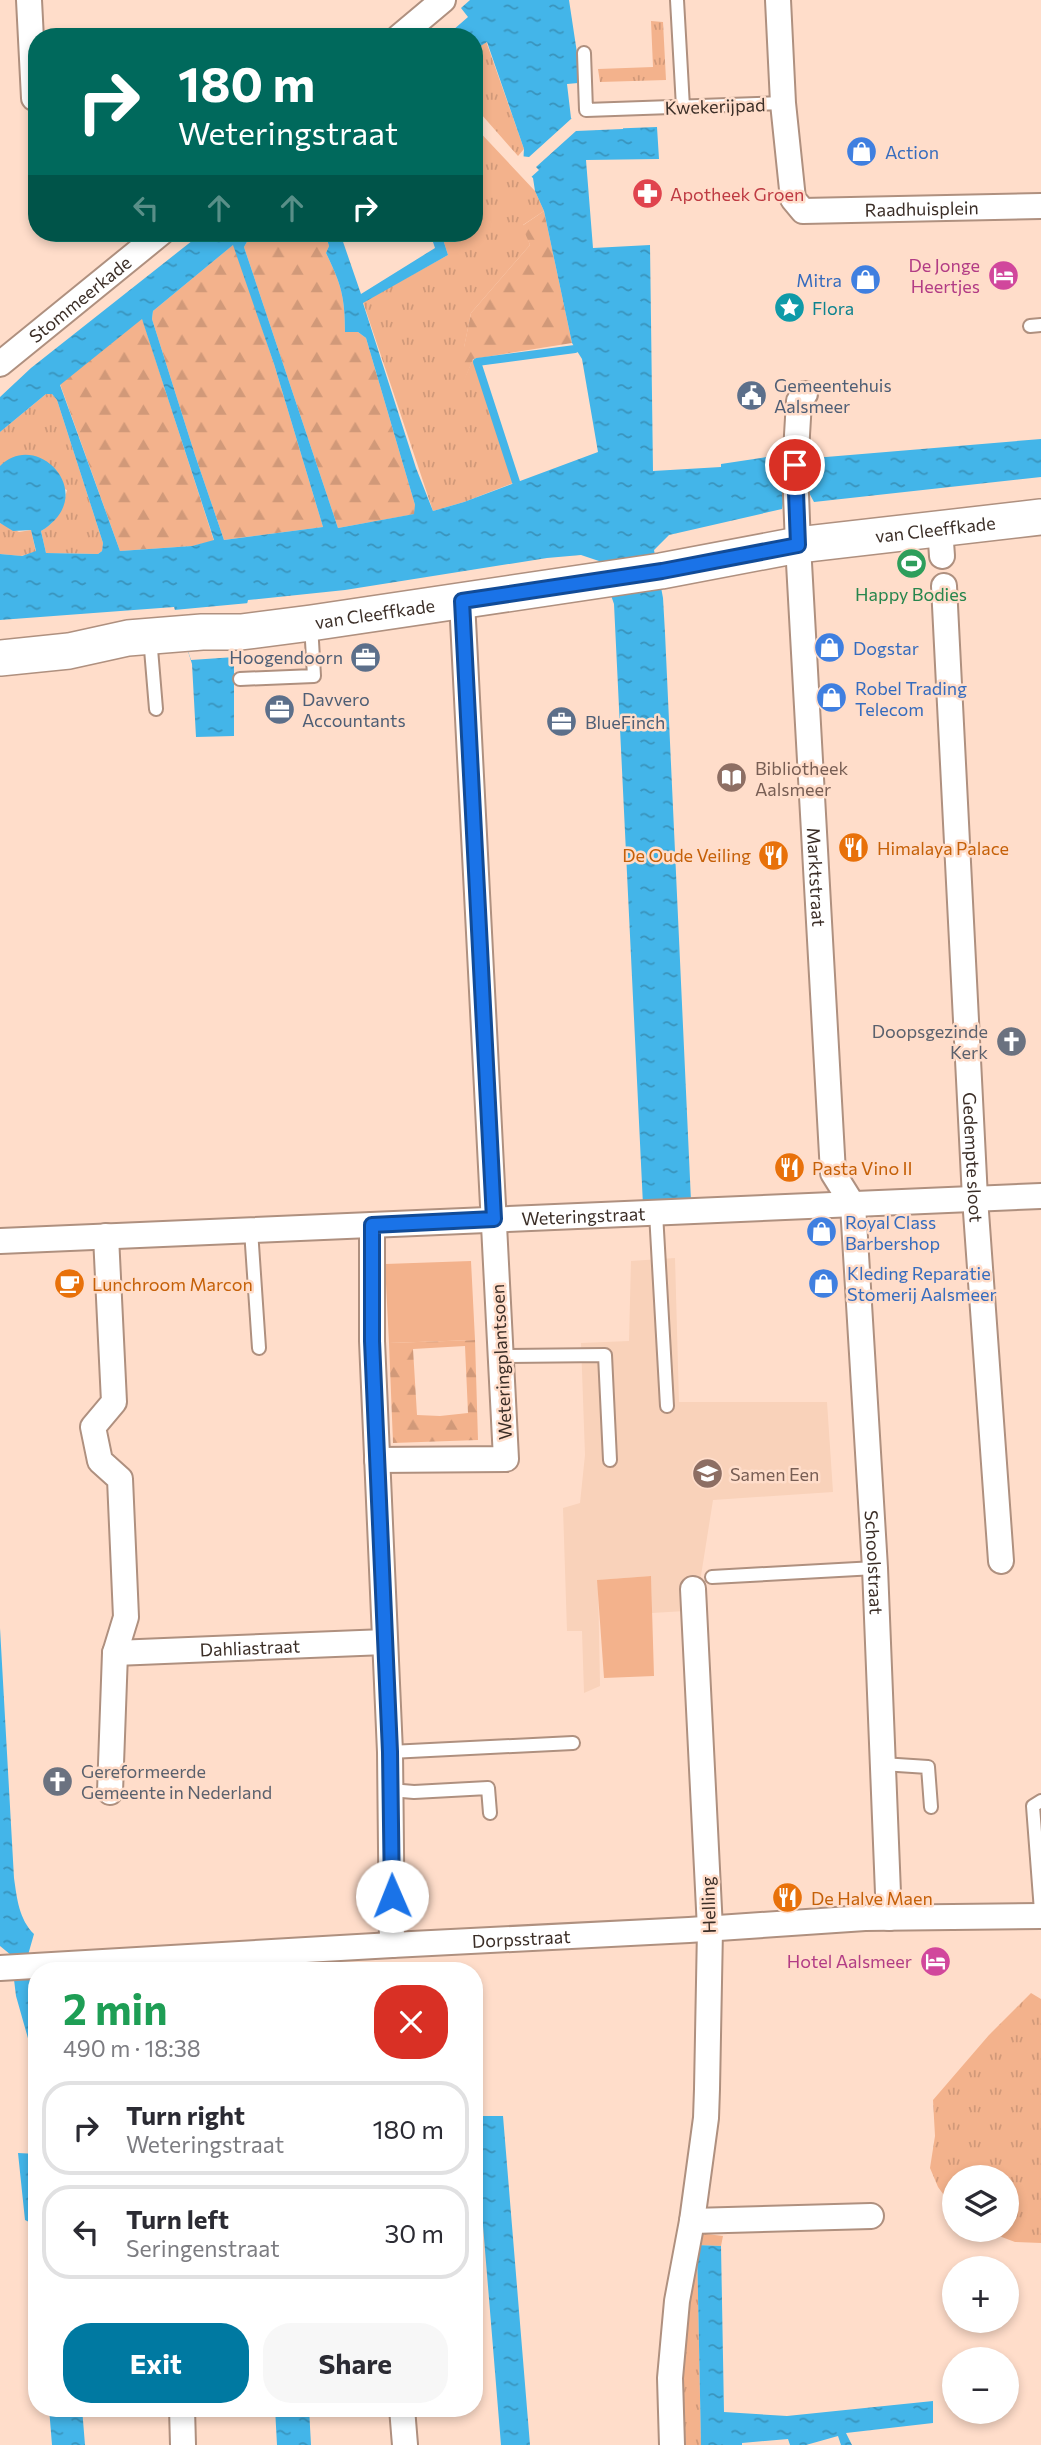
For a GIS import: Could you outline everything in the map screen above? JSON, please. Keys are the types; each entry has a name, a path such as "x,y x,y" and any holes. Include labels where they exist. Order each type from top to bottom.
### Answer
{"main road":[{"name":"van Cleeffkade","path":"0,658 69,651 128,638 241,632 311,623 662,571 798,545 941,542 1041,517"}],"street":[{"path":"29,0 30,28"},
{"path":"410,28 443,0"},
{"path":"778,0 783,103"},
{"name":"Raadhuisplein","path":"783,103 793,199 803,211 1041,206"},
{"name":"Stommeerkade","path":"0,364 150,242"},
{"path":"798,545 796,481 799,401 805,394"},
{"name":"Marktstraat","path":"798,545 833,1173 853,1205"},
{"name":"Gedempte sloot","path":"944,586 975,1198 1001,1561"},
{"name":"Weteringplantsoen","path":"377,1460 506,1459 462,601"},
{"name":"Weteringstraat","path":"0,1241 1041,1196"},
{"name":"Schoolstraat","path":"853,1205 874,1568 889,1918"},
{"path":"372,1225 372,1341 390,1752 393,1945"},
{"path":"106,1236 114,1402 93,1427 100,1461 120,1479 126,1617 115,1653 110,1792"},
{"name":"Helling","path":"673,2445 671,2365 677,2301 692,2221 706,2118 710,1929 703,1583"},
{"name":"Dahliastraat","path":"115,1653 385,1642"},
{"name":"Dorpsstraat","path":"255,1962 393,1945 889,1918 1041,1914"},
{"name":"Dorpsstraat","path":"5,1968 28,1966"},
{"path":"692,2221 871,2216"},
{"path":"182,2417 183,2445"},
{"path":"403,2417 405,2445"}],"lane":[{"path":"677,0 683,107"},
{"name":"Kwekerijpad","path":"584,52 586,110 783,103"},
{"path":"240,679 314,676 311,623"},
{"path":"156,709 166,635"},
{"path":"656,1213 667,1406"},
{"path":"251,1230 259,1348"},
{"path":"501,1356 605,1355 610,1460"},
{"path":"703,1583 874,1568"},
{"path":"390,1752 573,1744"},
{"path":"882,1764 928,1767 931,1807"},
{"path":"390,1790 414,1792 488,1788 490,1813"},
{"path":"1041,1801 1033,1807 1041,1914"}],"shaded area":[{"name":"Samen Een","path":"675,1258 679,1402 827,1402 833,1492 713,1500 700,1582 702,1610 652,1613 651,1576 598,1580 600,1686 584,1693 582,1631 567,1631 563,1508 580,1503 585,1455 581,1343 629,1341 631,1261"}],"green space":[{"path":"651,21 663,22 666,80 600,82 598,69 653,67"},
{"path":"486,41 524,149 518,156 483,116 483,43"},
{"path":"483,136 535,191 544,211 523,225 530,245 471,313 464,348 463,382 473,359 516,482 433,511 363,302 448,255 444,242 483,242"},
{"path":"544,211 572,343 473,359 463,384 458,355 464,347 471,313 530,245 522,226"},
{"path":"247,242 328,242 326,253 339,282 343,300 345,332 358,332 366,338 415,505 415,514 338,528 244,247"},
{"path":"234,244 274,364 323,527 224,540 152,319 153,311"},
{"path":"142,318 214,541 192,546 120,551 60,384"},
{"path":"46,394 52,394 57,400 103,543 102,551 98,554 46,553 41,531 59,514 67,490 0,466 0,432"},
{"path":"0,523 19,532 31,530 36,552 21,556 0,554"},
{"path":"471,1261 475,1340 389,1343 385,1264"},
{"path":"475,1340 478,1440 393,1443 389,1343","holes":["465,1346 468,1413 417,1415 413,1349"]},
{"path":"651,1576 654,1676 604,1678 597,1580"},
{"path":"1031,1993 1041,1999 1041,2243 1015,2242 1019,2242 1019,2165 942,2165 942,2192 930,2168 935,2136 933,2100 989,2035"},
{"path":"699,2233 723,2236 721,2246 697,2245 701,2445 683,2445 680,2326"}],"water":[{"path":"470,0 569,0 577,53 578,83 567,84 571,118 578,130 657,127 659,159 586,160 593,248 650,245 653,471 721,467 721,464 781,455 783,471 808,470 814,458 1041,439 1041,477 814,502 808,491 785,492 782,509 669,535 654,550 663,598 665,633 691,1201 643,1205 614,604 599,561 581,555 547,558 345,590 248,600 234,659 234,736 196,737 192,664 174,607 0,620 0,554 22,556 36,551 31,530 13,531 0,523 0,466 15,456 30,455 45,460 57,471 64,485 65,500 58,516 41,531 46,553 98,554 102,551 103,543 57,400 52,394 46,394 0,432 0,397 31,368 191,242 247,242 244,247 338,528 414,514 415,505 366,338 358,332 345,332 343,300 339,282 326,253 328,242 343,242 361,294 435,248 433,242 444,242 448,255 363,303 416,468 433,511 598,452 582,359 572,343 544,211 535,191 533,178 525,169 524,149 487,42 483,44 483,28 455,28 468,17 461,8","holes":["233,245 274,364 323,527 224,540 152,319 153,311","142,319 214,540 192,546 120,551 60,385"]},
{"path":"0,1628 14,1878 22,1915 34,1934 28,1955 31,1962 28,1962 28,2038 16,1996 11,1955 0,1946"},
{"path":"483,2116 503,2116 530,2445 501,2445 483,2226"},
{"path":"18,2153 28,2154 28,2222 25,2220"},
{"path":"697,2245 721,2246 724,2412 787,2416 933,2401 933,2423 846,2433 852,2445 841,2445 838,2436 806,2445 790,2445 788,2439 742,2445 701,2445"},
{"path":"50,2417 83,2417 85,2445 52,2445"},
{"path":"275,2417 309,2417 311,2445 277,2445"}],"pier":[{"path":"571,119 575,119 580,126 623,125 623,129 576,131 536,167 539,170 529,179 524,176 520,156 529,157"},
{"path":"249,603 235,657 191,660 174,610"}],"waterway":[{"path":"516,482 477,362 575,349"}],"place":[{"name":"Action","path":"862,152"},
{"name":"Apotheek Groen","path":"647,194"},
{"name":"De Jonge Heertjes","path":"1003,275"},
{"name":"Mitra","path":"865,280"},
{"name":"Flora","path":"789,308"},
{"name":"Gemeentehuis Aalsmeer","path":"751,395"},
{"name":"Happy Bodies","path":"911,563"},
{"name":"Dogstar","path":"830,648"},
{"name":"Hoogendoorn","path":"366,657"},
{"name":"Robel Trading Telecom","path":"832,698"},
{"name":"Davvero Accountants","path":"279,709"},
{"name":"BlueFinch","path":"562,722"},
{"name":"Bibliotheek Aalsmeer","path":"732,778"},
{"name":"Himalaya Palace","path":"854,848"},
{"name":"De Oude Veiling","path":"774,855"},
{"name":"Doopsgezinde Kerk","path":"1011,1041"},
{"name":"Pasta Vino II","path":"789,1168"},
{"name":"Royal Class Barbershop","path":"822,1232"},
{"name":"Kleding Reparatie Stomerij Aalsmeer","path":"824,1283"},
{"name":"Lunchroom Marcon","path":"69,1284"},
{"name":"Samen Een","path":"707,1474"},
{"name":"Gereformeerde Gemeente in Nederland","path":"58,1781"},
{"name":"De Halve Maen","path":"788,1898"},
{"name":"Hotel Aalsmeer","path":"935,1961"}],"route":[{"path":"392,1896 390,1752 372,1341 372,1225 494,1219 462,601 662,571 798,545 795,465"}]}
